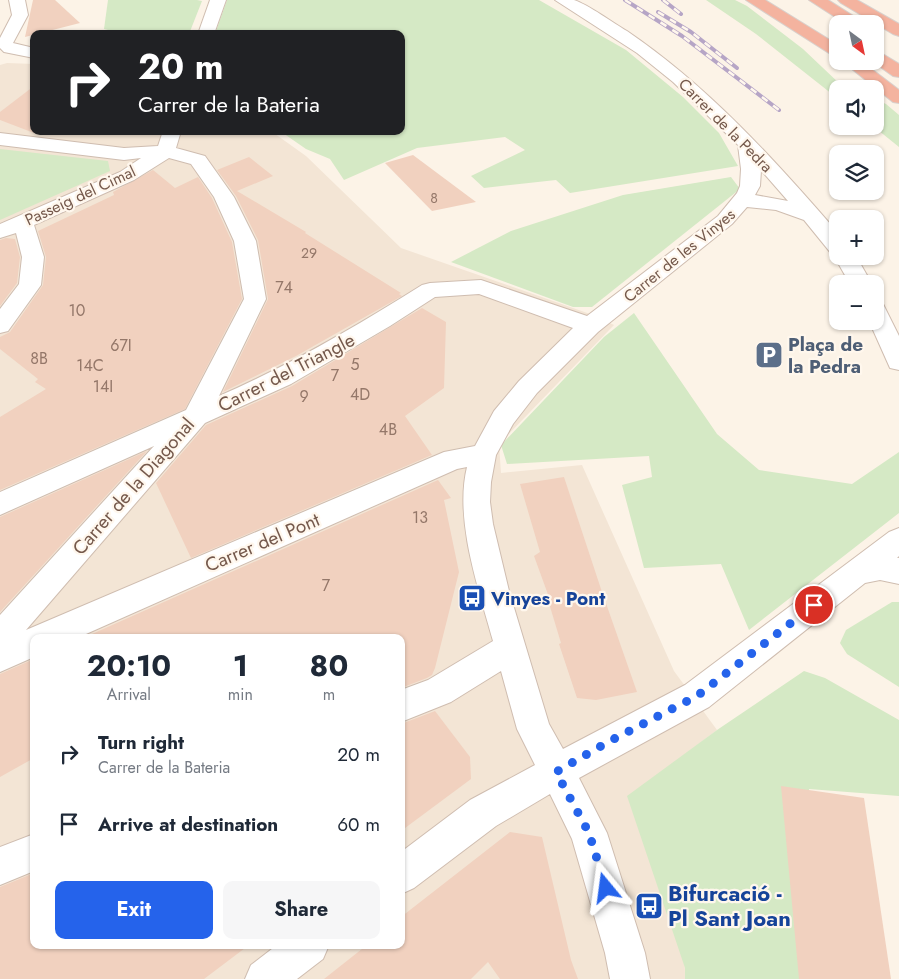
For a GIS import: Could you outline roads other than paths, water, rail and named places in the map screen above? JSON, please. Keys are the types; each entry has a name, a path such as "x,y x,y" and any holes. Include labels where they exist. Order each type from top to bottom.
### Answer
{"highway":[{"path":"754,0 829,46"},
{"path":"817,0 843,15"},
{"path":"846,0 899,31"},
{"path":"884,62 899,72"},
{"path":"862,70 899,98"}],"street":[{"path":"18,0 20,15 5,44 10,49 30,52"},
{"path":"207,30 218,0"},
{"name":"Carrer de la Pedra","path":"562,0 619,34 677,76 714,108 829,237"},
{"name":"Carrer de la Diagonal","path":"0,139 124,154 169,141 198,160 224,197 245,241 255,300 194,418 0,637"},
{"name":"Passeig del Cimal","path":"0,232 127,176 169,141"},
{"path":"747,144 753,174"},
{"name":"Carrer de la Pedra","path":"753,174 782,183"},
{"name":"Carrer de les Vinyes","path":"630,979 625,953 589,833 534,729 499,611 478,517 476,502 477,482 483,455 503,418 528,387 590,326 725,220 742,201 750,186 753,174"},
{"name":"Carrer de la Pedra","path":"742,201 758,200 789,206 810,215"},
{"path":"0,325 30,285 33,257 23,222"},
{"name":"Carrer del Triangle","path":"0,504 282,378 382,321 430,290 482,287 590,326"},
{"path":"884,329 899,362"},
{"name":"Carrer del Pont","path":"51,634 453,459 483,455"},
{"path":"405,872 483,813 608,742 697,696 899,540"},
{"path":"858,572 880,568 899,571"},
{"path":"0,658 30,643"},
{"path":"405,704 439,691 510,648"},
{"path":"0,866 30,854"},
{"path":"265,979 305,949"}],"railway":[{"path":"625,0 682,36 779,110"},
{"path":"663,0 681,14"},
{"path":"658,12 691,32 737,68"}],"place":[{"name":"Plaça de la Pedra","path":"769,355"},
{"name":"Vinyes - Pont","path":"472,598"},
{"name":"Bifurcació - Pl Sant Joan","path":"649,906"}]}
